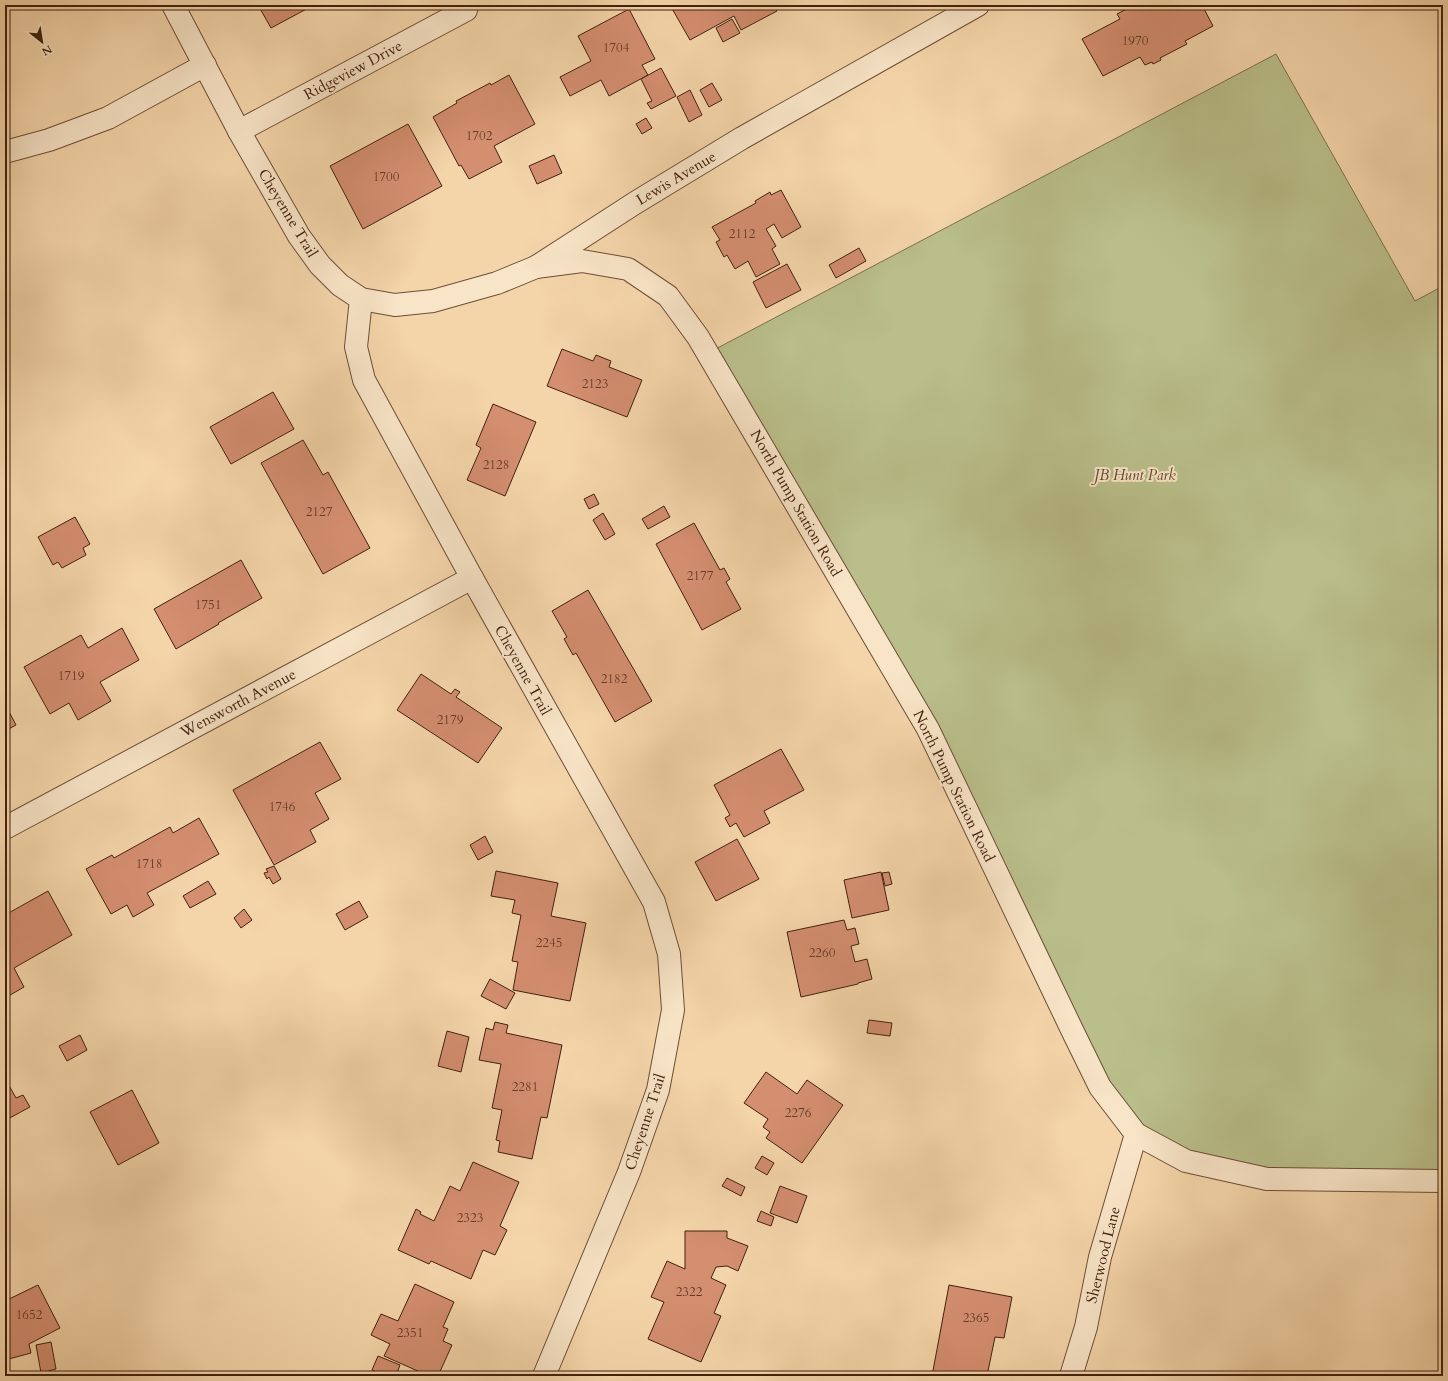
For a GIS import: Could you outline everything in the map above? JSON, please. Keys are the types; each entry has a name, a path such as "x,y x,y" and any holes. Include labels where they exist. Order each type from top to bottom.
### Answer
{"street":[{"name":"Cheyenne Trail","path":"173,5 239,131 299,236 320,265 340,285 361,299 356,347 364,380 472,578 654,902 669,954 673,1010 658,1090 629,1172 544,1376"},
{"name":"Lewis Avenue","path":"361,299 395,305 433,301 497,284 536,267 635,203 742,138 978,5"},
{"name":"Ridgeview Drive","path":"239,131 468,6"},
{"path":"5,152 49,140 108,118 205,65"},
{"name":"North Pump Station Road","path":"536,267 582,261 628,268 668,296 698,337 928,729 1072,1032 1100,1087 1136,1134 1186,1161 1267,1179 1443,1181"},
{"name":"Wensworth Avenue","path":"5,828 472,578"},
{"name":"Sherwood Lane","path":"1071,1376 1086,1327 1100,1257 1136,1134"}],"green space":[{"name":"JB Hunt Park","path":"1276,54 1415,301 1443,286 1443,1181 1267,1179 1136,1134 928,729 708,353"}],"building":[{"path":"258,5 314,5 271,28"},
{"path":"670,5 773,5 777,11 741,30 734,16 690,40"},
{"path":"1134,5 1202,5 1213,26 1185,41 1187,44 1160,58 1161,60 1153,64 1152,62 1145,65 1140,57 1103,76 1082,39 1120,19 1117,14"},
{"path":"629,9 655,59 642,65 648,75 609,96 601,80 570,96 560,77 591,61 578,36"},
{"path":"732,19 740,33 723,42 716,28"},
{"path":"661,68 676,96 651,109 647,103 652,101 641,79"},
{"path":"509,75 535,124 494,146 502,162 469,179 461,165 459,166 433,117 457,103 456,101"},
{"path":"712,83 722,100 709,107 700,90"},
{"path":"690,90 702,115 689,122 677,97"},
{"path":"646,118 652,128 642,134 636,124"},
{"path":"408,124 442,186 363,229 330,166"},
{"path":"554,155 562,173 537,184 529,166"},
{"path":"781,190 801,227 782,238 774,224 766,229 776,246 772,249 780,264 756,277 748,261 735,269 727,255 724,257 716,242 720,240 712,227 756,203 755,201 770,192 771,195"},
{"path":"859,248 866,261 836,278 829,265"},
{"path":"787,264 801,290 766,308 753,282"},
{"path":"562,349 593,361 596,355 611,361 609,367 642,380 627,417 547,386"},
{"path":"273,392 294,429 231,464 210,427"},
{"path":"493,404 536,422 505,496 467,480 481,448 476,445"},
{"path":"303,440 323,475 328,472 370,548 323,574 261,463"},
{"path":"594,494 599,504 589,509 584,499"},
{"path":"664,506 670,517 648,529 642,519"},
{"path":"603,513 615,534 605,540 593,520"},
{"path":"75,517 90,544 83,548 86,555 62,568 58,562 53,565 38,537"},
{"path":"694,523 720,570 724,568 730,579 726,582 741,609 702,630 656,544"},
{"path":"241,560 262,598 176,649 154,609"},
{"path":"588,590 652,701 615,722 576,653 573,655 564,639 567,637 552,611"},
{"path":"122,628 139,660 100,682 111,701 78,720 69,703 50,714 24,667 81,635 88,648"},
{"path":"421,674 451,694 455,689 460,692 456,697 502,728 478,763 397,710"},
{"path":"5,704 16,725 5,731"},
{"path":"320,742 341,779 315,793 329,819 310,830 316,842 274,865 233,790"},
{"path":"781,749 804,790 764,811 770,823 744,837 736,823 730,827 725,818 730,815 714,785"},
{"path":"199,818 219,854 147,893 154,905 133,917 127,905 111,914 86,869 112,855 114,858 170,827 173,833"},
{"path":"485,836 493,852 478,860 470,845"},
{"path":"737,839 759,879 716,901 695,862"},
{"path":"274,866 281,879 273,884 269,877 267,879 264,873 268,872 266,869"},
{"path":"496,871 558,883 551,916 586,923 570,1001 513,990 518,962 512,961 521,915 512,913 515,900 491,896"},
{"path":"881,872 889,910 852,918 844,880"},
{"path":"889,872 892,884 885,886 882,873"},
{"path":"208,881 216,894 190,908 183,896"},
{"path":"48,891 72,935 14,968 24,987 5,998 5,915"},
{"path":"359,901 368,917 345,930 336,914"},
{"path":"244,909 252,920 241,928 234,918"},
{"path":"844,920 847,930 855,928 859,944 851,946 855,962 867,959 872,979 858,984 801,997 787,932"},
{"path":"490,979 515,993 506,1009 481,996"},
{"path":"869,1020 892,1023 890,1036 867,1033"},
{"path":"495,1022 508,1025 506,1033 562,1045 547,1118 541,1117 532,1159 498,1152 500,1141 496,1140 502,1110 492,1108 501,1064 479,1060 486,1028 493,1030"},
{"path":"447,1031 469,1037 461,1072 438,1066"},
{"path":"80,1035 87,1050 67,1061 59,1046"},
{"path":"766,1072 797,1094 807,1080 843,1105 802,1163 766,1138 770,1132 763,1127 768,1119 744,1103"},
{"path":"7,1082 16,1098 23,1095 30,1107 6,1120 5,1083"},
{"path":"132,1090 159,1143 118,1165 90,1112"},
{"path":"762,1156 774,1163 767,1175 755,1168"},
{"path":"473,1162 519,1182 500,1226 507,1230 495,1255 483,1250 471,1279 431,1261 429,1264 398,1250 416,1209 421,1212 420,1214 434,1221 450,1186 460,1191"},
{"path":"727,1178 745,1187 741,1196 722,1186"},
{"path":"780,1186 807,1196 797,1223 770,1213"},
{"path":"761,1211 774,1217 771,1226 757,1221"},
{"path":"685,1231 727,1231 727,1238 748,1246 738,1271 727,1266 716,1267 711,1278 726,1285 714,1313 721,1316 701,1362 648,1339 664,1302 651,1297 667,1261 685,1269"},
{"path":"415,1284 454,1302 443,1327 448,1329 443,1341 452,1345 438,1376 429,1376 384,1356 390,1344 371,1335 381,1314 398,1321"},
{"path":"38,1285 60,1328 29,1344 31,1353 5,1360 5,1301"},
{"path":"949,1285 1012,1297 1004,1338 995,1337 987,1376 932,1376"},
{"path":"51,1342 56,1369 41,1373 36,1345"},
{"path":"378,1356 400,1365 396,1376 385,1376 372,1370"}]}
